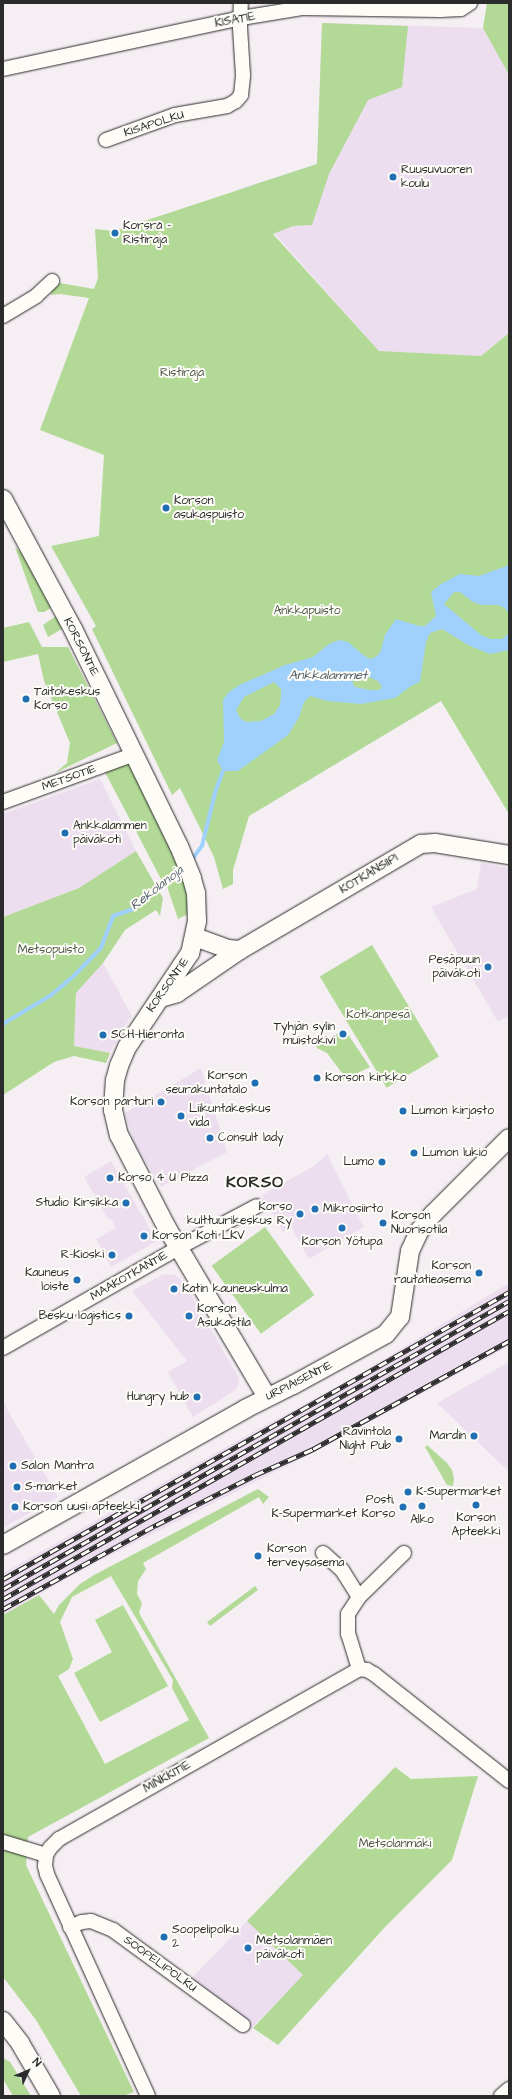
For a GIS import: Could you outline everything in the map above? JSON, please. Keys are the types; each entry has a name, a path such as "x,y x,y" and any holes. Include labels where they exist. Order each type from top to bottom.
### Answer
{"main road":[{"name":"KORSONTIE","path":"3,499 73,629 179,846 192,879 196,893 197,921 193,945 161,998 139,1027 122,1058 116,1080 113,1110 119,1135 131,1161 178,1248 267,1398"},
{"name":"KOTKANSIIPI","path":"161,998 176,993 240,950 421,844 435,843 509,855"},
{"path":"193,945 240,950"},
{"path":"193,945 210,961 222,963"},
{"name":"URPIAISENTIE","path":"3,1545 267,1398 375,1341 394,1326 403,1308 410,1251 420,1230 433,1214 509,1138"},
{"path":"5,2024 41,2096"},
{"path":"5,2024 28,2056 51,2096"}],"street":[{"name":"KISAPOLKU","path":"106,140 176,115 227,106 236,101 241,95 244,75 240,27 241,3"},
{"name":"KISATIE","path":"3,69 241,18 303,8 325,7 440,10 461,9 470,3"},
{"path":"3,316 36,296 52,281"},
{"name":"METSOTIE","path":"3,802 134,754"},
{"name":"MAAKOTKANTIE","path":"3,1348 178,1248 256,1206"},
{"path":"323,1553 342,1570 359,1597"},
{"path":"404,1553 359,1597 348,1614 348,1634 359,1669 367,1670 374,1674 509,1780"},
{"name":"MINKKITIE","path":"46,1856 50,1848 60,1839 359,1669"},
{"path":"3,1842 46,1856 44,1866 47,1874 148,2096"},
{"name":"SOOPELIPOLKU","path":"70,1927 82,1922 91,1921 113,1930 242,2025"},
{"path":"501,2096 509,2089"}],"shaded area":[{"name":"Ruusuvuoren koulu","path":"322,23 483,28 509,75 509,333 481,356 379,351 236,190 317,164"},
{"name":"Ankkalammen päiväkoti","path":"100,779 136,851 79,888 3,917 3,814"},
{"name":"Pesäpuun päiväkoti","path":"481,863 509,868 509,1016 498,1022 431,907 477,889"},
{"path":"103,963 132,1016 121,1031 110,1053 74,1046 76,993"},
{"path":"201,1068 227,1152 161,1187 137,1148 125,1113"},
{"path":"327,1154 364,1227 309,1259 292,1228 283,1232 262,1195 314,1166"},
{"path":"111,1161 157,1241 111,1267 96,1239 116,1228 111,1219 109,1220 84,1177"},
{"path":"164,1274 175,1275 184,1283 239,1378 238,1387 234,1391 193,1417 168,1372 187,1361 132,1291"},
{"path":"509,1283 509,1346 320,1449 89,1566 3,1615 3,1573 244,1437 355,1377"},
{"path":"509,1362 509,1472 437,1403"},
{"path":"3,1402 58,1497 3,1528"},
{"name":"Metsolanmäen päiväkoti","path":"247,1921 303,1975 245,2035 189,1981"}],"green space":[{"path":"487,3 509,3 509,75 483,28"},
{"name":"Ankkapuisto","path":"322,23 408,26 402,87 368,100 329,174 312,225 293,226 273,234 379,351 481,356 509,333 509,814 441,701 249,816 233,870 233,884 223,889 214,857 180,788 172,795 92,629 96,626 51,546 99,536 104,455 40,430 89,298 60,294 51,295 53,284 60,283 94,289 98,278 95,229 114,231 317,164"},
{"path":"15,547 27,558 51,608 44,612 38,612"},
{"path":"56,616 62,629 48,637 43,625"},
{"path":"29,622 42,647 68,647 117,743 55,773 67,763 70,743 44,681 38,654 3,662 3,628"},
{"path":"131,763 178,867 162,881 105,772"},
{"name":"Metsopuisto","path":"136,851 163,898 160,916 156,910 125,930 103,963 76,993 74,1046 110,1053 106,1063 74,1056 54,1062 3,1095 3,917 79,888"},
{"path":"180,875 186,886 188,914 178,919 167,886"},
{"name":"Kotkanpesä","path":"372,945 439,1056 387,1088 320,976"},
{"path":"345,1030 370,1067 343,1080 342,1073 327,1053 317,1048 316,1044"},
{"path":"265,1227 314,1295 261,1334 212,1266"},
{"path":"427,1445 447,1463 452,1470 454,1479 453,1486 447,1485 425,1447"},
{"path":"258,1489 269,1497 263,1504 259,1497 143,1563 146,1569 138,1581 137,1594 142,1603 139,1613 209,1738 28,1837 26,1865 134,2092 123,2096 81,2096 36,2020 3,1977 3,1615 39,1595 54,1614 59,1605 80,1584 94,1575","holes":["111,1576 173,1680 172,1688 189,1720 105,1764 58,1676 69,1669 73,1659 60,1622 72,1597"]},
{"path":"255,1586 258,1590 210,1626 207,1622"},
{"path":"123,1605 168,1686 100,1722 74,1673 112,1652 95,1620"},
{"name":"Metsolanmäki","path":"395,1767 411,1779 478,1776 452,1860 386,1926 278,2045 253,2028 303,1975 247,1921"},
{"path":"3,2058 10,2062 31,2096 13,2096 3,2079"}],"water":[{"name":"Ankkalammet","path":"509,565 509,617 505,608 498,605 481,605 473,602 460,592 454,592 444,604 481,635 491,639 502,639 508,634 509,626 509,650 490,654 468,645 442,629 430,633 426,642 420,682 411,686 395,698 361,704 327,701 310,696 304,702 299,717 288,735 238,771 223,771 217,760 224,742 223,700 228,693 239,685 285,665 313,657 329,644 339,640 348,642 369,659 374,658 380,653 385,635 396,619 419,626 425,626 436,616 431,592 441,584 460,574 479,576","holes":["359,676 367,676 378,681 382,687 379,690 355,687 352,682","274,682 281,689 280,705 274,714 261,721 246,722 240,718 236,710 244,697"]}],"waterway":[{"name":"Rekolanoja","path":"191,861 202,846 215,793 223,771"},
{"name":"Rekolanoja","path":"3,1024 50,996 74,976 101,948 113,916 133,909 182,869"}],"railway":[{"path":"3,1579 509,1292"},
{"path":"3,1589 509,1301"},
{"path":"3,1599 509,1311"},
{"path":"3,1609 156,1525 255,1475 313,1449 509,1341"}],"place":[{"name":"Ruusuvuoren koulu","path":"393,177"},
{"name":"Korsrå - Ristiraja","path":"115,233"},
{"name":"Korson asukaspuisto","path":"166,508"},
{"name":"Taitokeskus Korso","path":"26,699"},
{"name":"Ankkalammen päiväkoti","path":"65,833"},
{"name":"Pesäpuun päiväkoti","path":"488,967"},
{"name":"Tyhjän sylin muistokivi","path":"343,1034"},
{"name":"SCH-Hieronta","path":"103,1035"},
{"name":"Korson kirkko","path":"317,1078"},
{"name":"Korson seurakuntatalo","path":"255,1083"},
{"name":"Korson parturi","path":"161,1102"},
{"name":"Lumon kirjasto","path":"403,1111"},
{"name":"Liikuntakeskus vida","path":"181,1116"},
{"name":"Consult lady","path":"210,1138"},
{"name":"Lumon lukio","path":"414,1153"},
{"name":"Lumo","path":"382,1162"},
{"name":"Korso 4 U Pizza","path":"110,1178"},
{"name":"Studio Kirsikka","path":"126,1203"},
{"name":"Mikrosiirto","path":"315,1209"},
{"name":"Korso kulttuurikeskus Ry","path":"300,1214"},
{"name":"Korson Nuorisotila","path":"383,1223"},
{"name":"Korson Yötupa","path":"342,1228"},
{"name":"Korson Koti LKV","path":"144,1236"},
{"name":"R-Kioski","path":"112,1255"},
{"name":"Korson rautatieasema","path":"479,1273"},
{"name":"Kauneus loiste","path":"77,1280"},
{"name":"Katin kauneuskulma","path":"174,1289"},
{"name":"Besku logistics","path":"129,1316"},
{"name":"Korson Asukastila","path":"189,1316"},
{"name":"Hungry hub","path":"197,1397"},
{"name":"Mardin","path":"474,1436"},
{"name":"Ravintola Night Pub","path":"399,1439"},
{"name":"Salon Mantra","path":"13,1466"},
{"name":"S-market","path":"17,1487"},
{"name":"K-Supermarket","path":"408,1492"},
{"name":"Korson Apteekki","path":"476,1505"},
{"name":"Alko","path":"422,1506"},
{"name":"Korson uusi apteekki","path":"15,1507"},
{"name":"Posti, K-Supermarket Korso","path":"403,1507"},
{"name":"Korson terveysasema","path":"258,1556"},
{"name":"Soopelipolku 2","path":"164,1937"},
{"name":"Metsolanmäen päiväkoti","path":"248,1948"}],"district":[{"name":"KORSO","path":"255,1182"}],"park label":[{"name":"Ristiraja","path":"182,373"}]}
